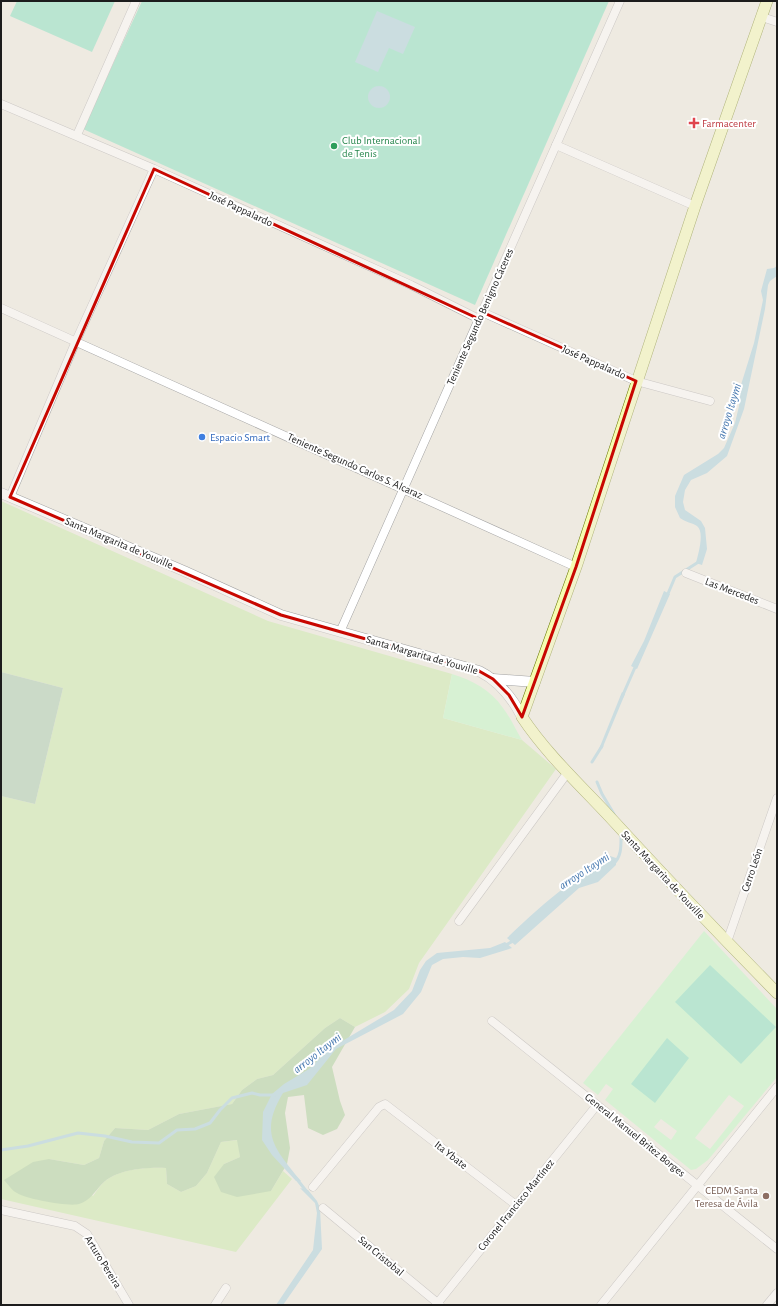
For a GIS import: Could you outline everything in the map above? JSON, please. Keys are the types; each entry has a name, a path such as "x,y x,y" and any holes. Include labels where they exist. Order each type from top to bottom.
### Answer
{"main road":[{"path":"522,717 576,567 695,206 767,1"},
{"name":"Santa Margarita de Youville","path":"522,717 541,742 568,772 727,942 777,993"}],"street":[{"path":"77,135 136,1"},
{"name":"Teniente Segundo Benigno Cáceres","path":"340,632 620,1"},
{"path":"762,17 777,22"},
{"name":"José Pappalardo","path":"1,104 77,135 412,285 636,382 710,401"},
{"path":"556,145 695,206"},
{"path":"6,495 154,169"},
{"name":"Teniente Segundo Carlos S. Alcaraz","path":"1,308 576,567"},
{"name":"Santa Margarita de Youville","path":"6,495 184,571 281,615 479,671 493,679 509,695 522,717"},
{"name":"Las Mercedes","path":"686,573 777,609"},
{"path":"493,679 535,682"},
{"path":"459,921 568,772"},
{"name":"Cerro León","path":"727,942 777,798"},
{"name":"General Manuel Britez Borges","path":"492,1022 777,1249"},
{"path":"601,1305 777,1087"},
{"name":"Ita Ybate","path":"313,1187 378,1107 382,1104 387,1104 516,1205"},
{"name":"Coronel Francisco Martínez","path":"438,1304 597,1105"},
{"name":"San Cristobal","path":"323,1208 438,1304"},
{"name":"Arturo Pereira","path":"1,1210 75,1226 87,1234 129,1305"},
{"path":"216,1305 226,1288"},
{"path":"767,1305 777,1293"}],"highlighted area":[{"path":"154,169 479,319 482,312 636,381 576,567 522,717 509,695 493,679 479,671 281,615 10,497"}],"green space":[{"path":"17,1 115,1 92,52 10,16"},
{"name":"Club Internacional de Tenis","path":"142,1 609,1 475,305 83,129"},
{"path":"1,501 268,621 452,674 443,718 522,740 556,769 419,963 409,989 385,1012 355,1027 340,1018 325,1028 273,1075 257,1079 242,1090 232,1104 179,1114 148,1130 115,1128 104,1141 99,1158 84,1165 49,1159 93,1196 109,1178 124,1172 150,1168 166,1168 167,1184 181,1192 196,1186 207,1173 221,1142 238,1140 240,1157 224,1164 271,1191 283,1171 292,1179 236,1252 1,1199 1,796 35,804 63,688 1,672"},
{"path":"1,672 63,688 35,804 1,796"},
{"path":"452,674 467,679 480,686 493,696 506,712 522,740 443,718"},
{"path":"704,931 777,1009 777,1077 708,1160 696,1169 691,1170 605,1100 613,1089 606,1084 598,1095 583,1083","holes":["729,1095 744,1106 710,1149 695,1138","661,1119 677,1131 671,1140 654,1127"]},
{"path":"710,965 776,1027 741,1064 675,1002"},
{"path":"340,1018 355,1027 332,1067 345,1115 337,1129 323,1135 308,1128 304,1095 288,1097 285,1113 290,1148 287,1164 271,1191 237,1197 221,1192 214,1177 224,1164 240,1157 237,1140 221,1142 207,1173 196,1186 181,1192 167,1184 166,1168 132,1170 115,1175 102,1184 86,1201 74,1205 29,1198 13,1191 4,1180 33,1162 49,1159 84,1165 99,1158 104,1141 115,1128 148,1130 179,1114 232,1104 242,1090 257,1079 273,1075 325,1028"},
{"path":"667,1038 689,1058 655,1103 631,1084"}],"water":[{"path":"377,11 415,27 403,54 389,48 378,72 355,62"},
{"path":"379,86 387,89 390,97 387,105 379,108 371,105 368,97 371,89"},
{"path":"777,266 777,276 770,281 768,285 765,309 744,409 727,456 707,473 691,480 685,490 683,502 685,510 701,521 705,528 707,549 702,565 696,563 701,538 699,529 697,526 680,518 675,507 675,496 684,475 718,454 724,448 735,423 739,406 740,388 754,343 763,300 761,291 767,269"},
{"path":"664,591 670,594 637,669 631,666 644,641"},
{"path":"622,692 625,694 602,749 599,749"},
{"path":"610,856 616,858 616,865 598,882 579,888 515,945 507,938 552,897 568,885 596,870"},
{"path":"505,942 512,948 480,958 463,957 443,959 432,965 421,992 403,1014 336,1049 307,1085 283,1093 272,1119 271,1130 277,1149 301,1181 296,1181 272,1155 262,1140 263,1112 272,1094 284,1084 309,1069 329,1049 394,1010 412,991 420,970 426,961 437,953 490,948"},
{"path":"300,1188 308,1190 317,1201 320,1208 322,1249 283,1305 276,1305 313,1250 317,1213 315,1203"}],"waterway":[{"name":"arroyo Itaymi","path":"667,596 675,577 700,561"},
{"name":"arroyo Itaymi","path":"622,697 636,665"},
{"name":"arroyo Itaymi","path":"592,762 602,746"},
{"name":"arroyo Itaymi","path":"597,782 602,794 614,814"},
{"name":"arroyo Itaymi","path":"613,864 618,858 621,846 621,834"},
{"name":"arroyo Itaymi","path":"504,946 515,940"},
{"path":"1,1150 28,1146 78,1133 105,1136 132,1142 159,1143 177,1130 195,1129 210,1123 232,1098 252,1093 260,1095 274,1095"},
{"name":"arroyo Itaymi","path":"296,1178 307,1192"}],"place":[{"name":"Farmacenter","path":"694,123"},
{"name":"Club Internacional de Tenis","path":"334,146"},
{"name":"Espacio Smart","path":"202,437"},
{"name":"CEDM Santa Teresa de Ávila","path":"766,1196"}]}
